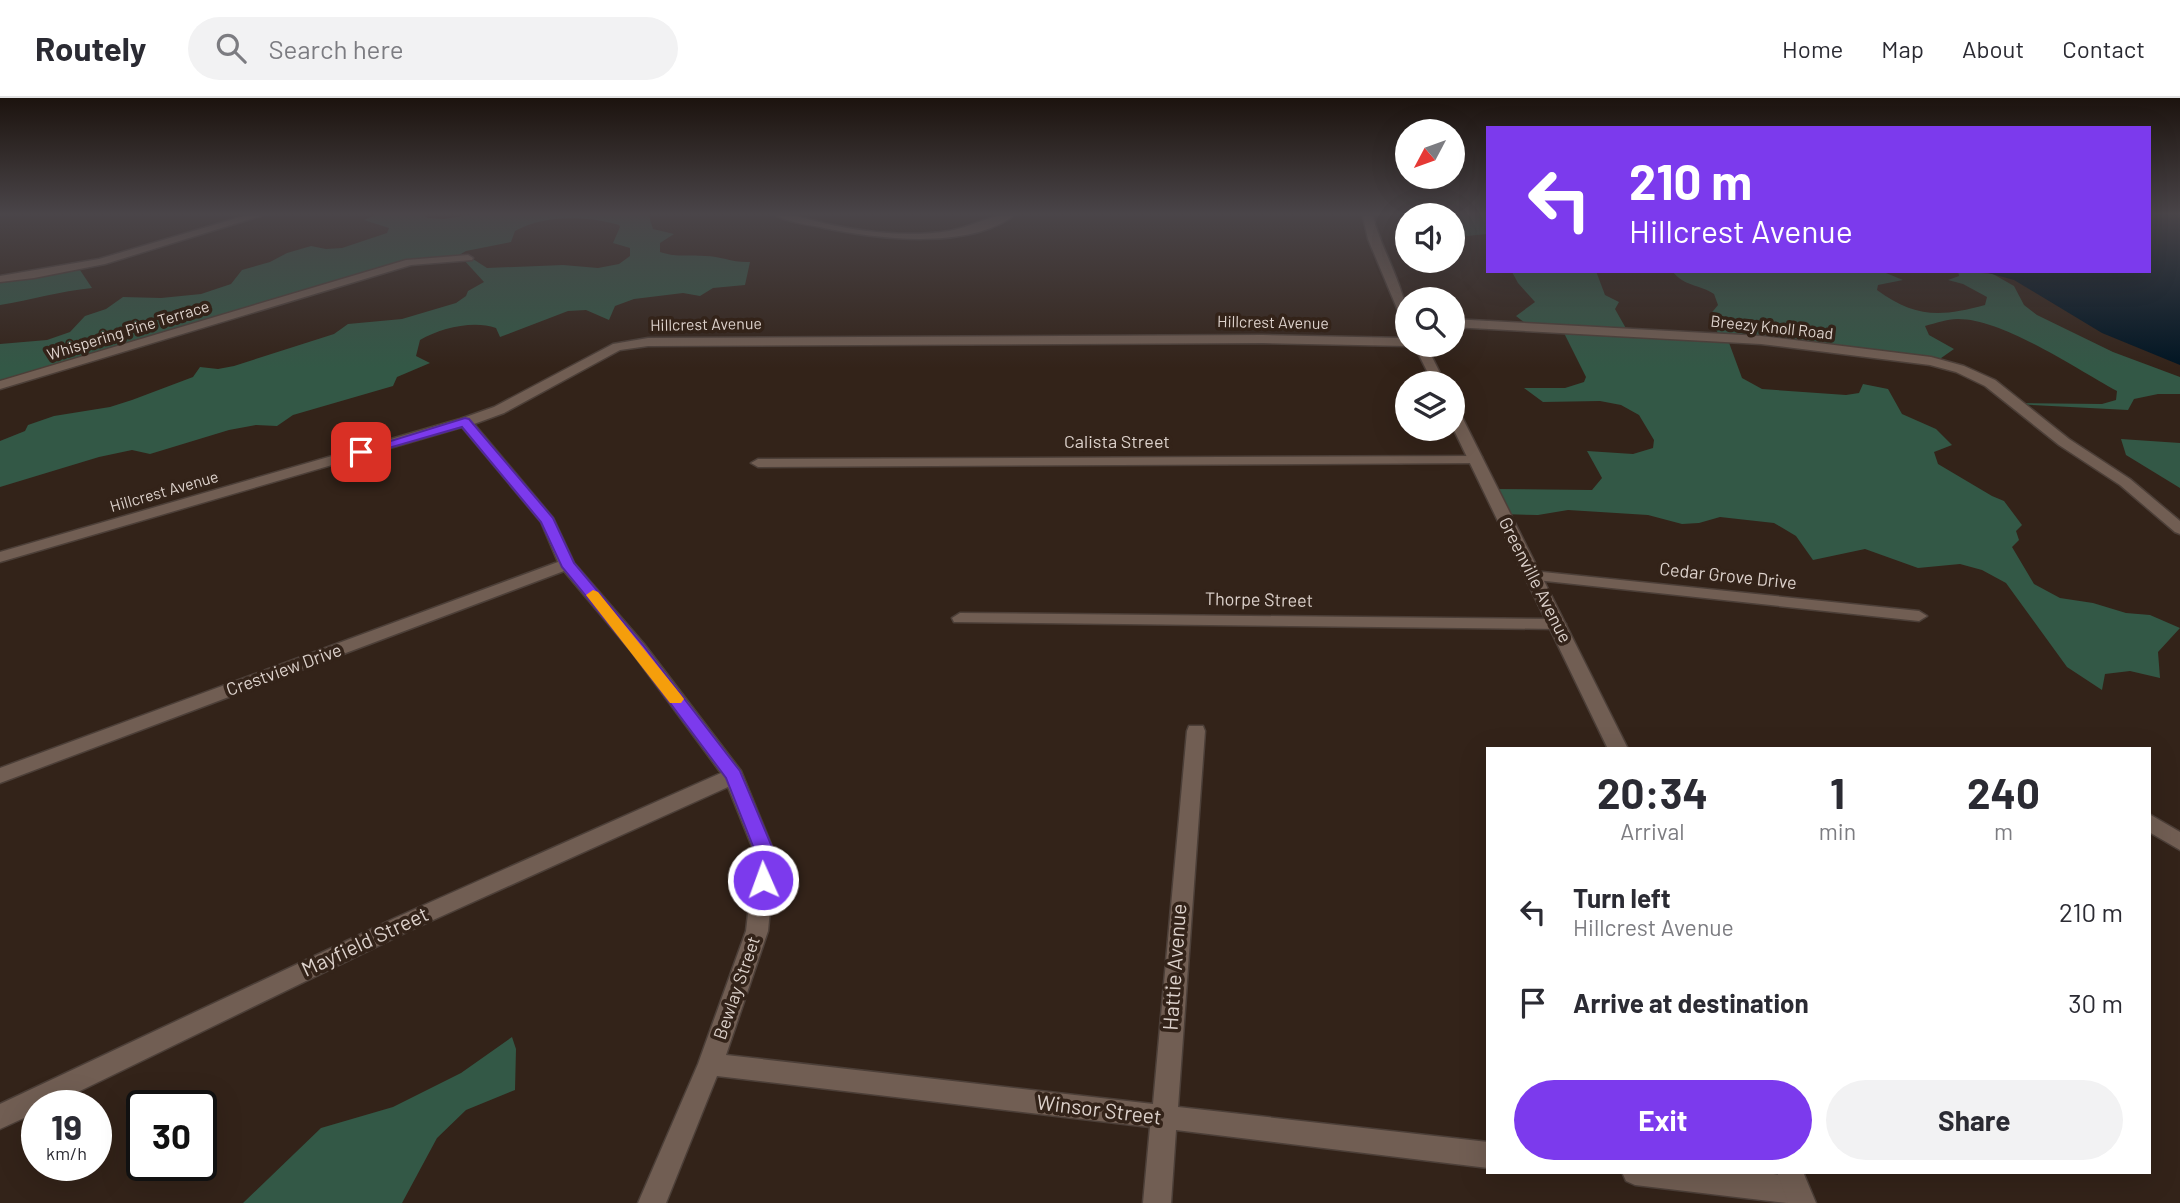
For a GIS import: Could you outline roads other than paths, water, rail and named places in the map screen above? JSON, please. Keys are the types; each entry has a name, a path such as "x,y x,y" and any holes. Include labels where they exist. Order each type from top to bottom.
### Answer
{"street":[{"path":"0,279 43,276 97,265"},
{"name":"Whispering Pine Terrace","path":"0,385 401,265"},
{"path":"1384,265 1395,290"},
{"name":"Breezy Knoll Road","path":"1465,324 1761,340 1931,361 1960,369 1990,383 2064,442 2125,482 2180,529"},
{"name":"Hillcrest Avenue","path":"0,557 465,422 499,410 617,348 648,342 1263,339 1395,342"},
{"name":"Bewlay Street","path":"465,422 548,521 567,564 638,648 734,776 765,854 757,930 710,1064 652,1203"},
{"name":"Greenville Avenue","path":"1465,436 1617,747"},
{"name":"Calista Street","path":"758,463 1477,460"},
{"name":"Crestview Drive","path":"0,776 567,564"},
{"name":"Cedar Grove Drive","path":"1533,576 1919,616"},
{"name":"Thorpe Street","path":"960,618 1557,624"},
{"name":"Hattie Avenue","path":"1157,1203 1196,731"},
{"name":"Mayfield Street","path":"0,1116 403,924 734,776"},
{"path":"2151,823 2180,842"},
{"name":"Winsor Street","path":"710,1064 1486,1155"},
{"path":"1654,1174 1796,1189"}],"water":[{"path":"2151,265 2180,265 2180,365 2102,333 2014,280 1988,273 2151,273"}]}
